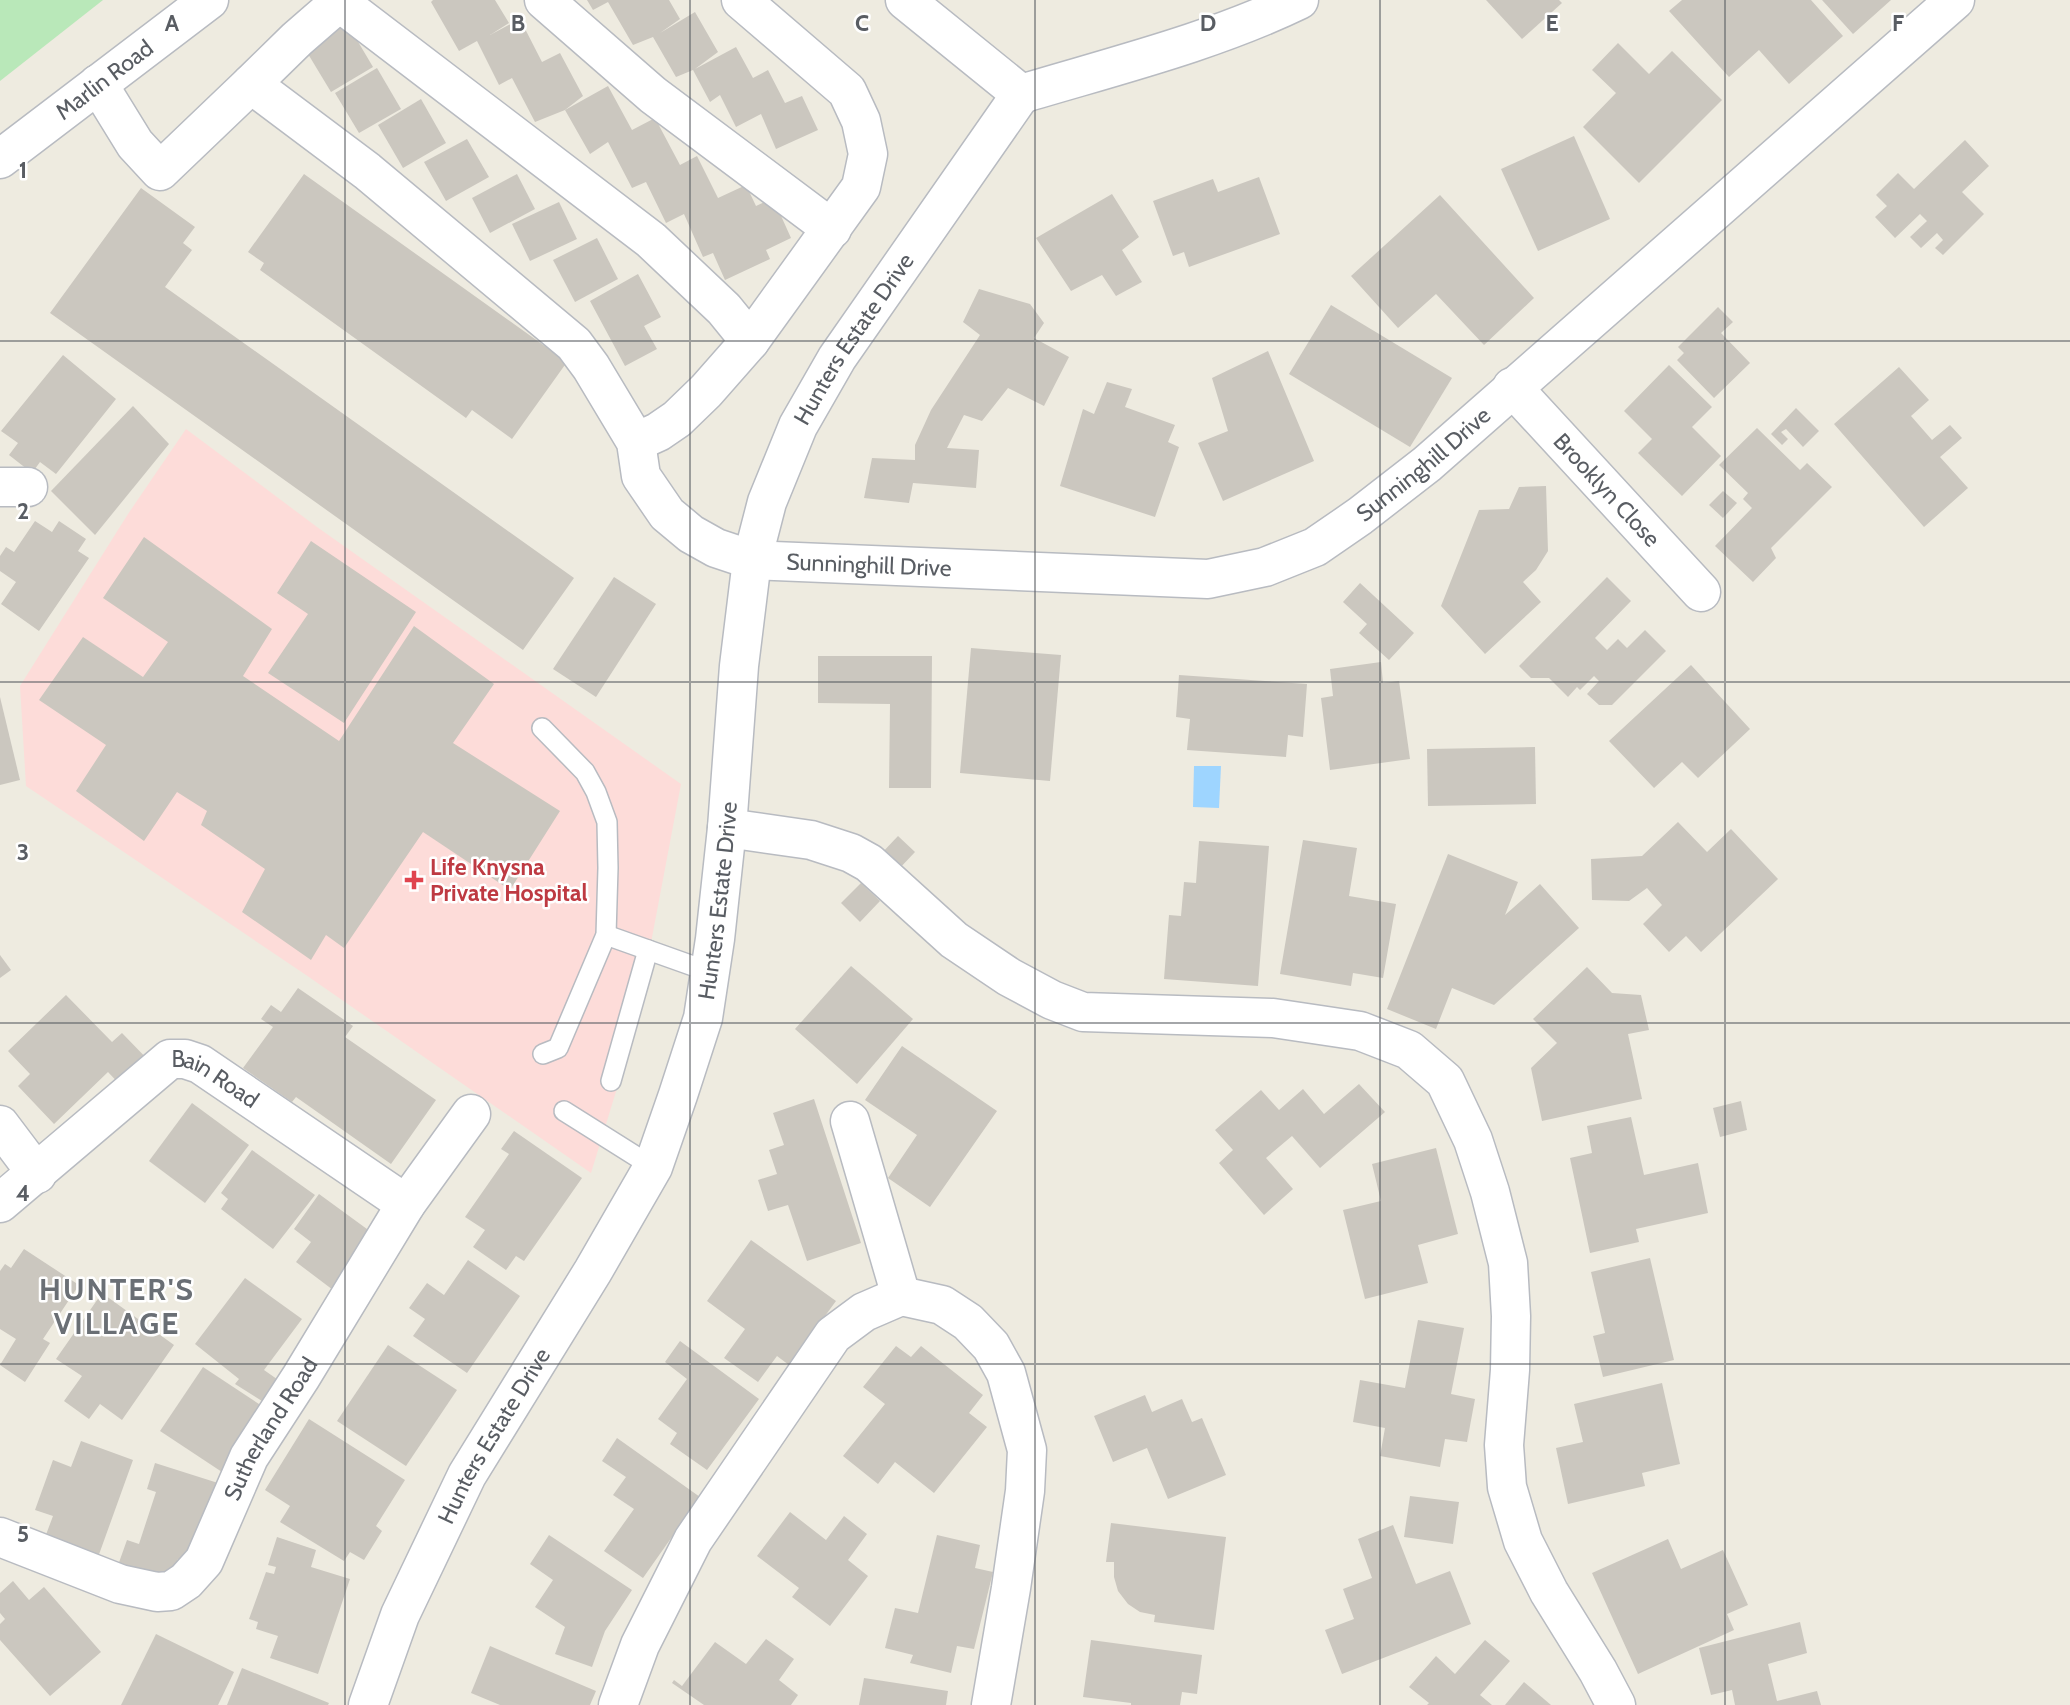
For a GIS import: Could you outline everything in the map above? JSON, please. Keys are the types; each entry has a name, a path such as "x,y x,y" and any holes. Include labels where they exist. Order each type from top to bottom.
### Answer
{"street":[{"name":"Marlin Road","path":"0,159 209,0"},
{"path":"544,0 653,95 832,229"},
{"path":"251,84 367,171 566,337 592,368 636,442 677,419 706,391 750,341 861,187 867,154 860,121 847,91 741,0"},
{"path":"905,0 1021,94 1267,16 1299,0"},
{"name":"Sunninghill Drive","path":"636,442 641,476 667,513 691,534 716,548 752,560 1208,579 1265,568 1314,547 1360,516 1427,464 1955,0"},
{"path":"98,84 135,144 160,171 340,1 651,240 724,309 750,341"},
{"name":"Hunters Estate Drive","path":"368,1705 400,1615 467,1475 593,1271 653,1167 702,1018 710,972 727,828 739,667 752,560 767,502 798,426 830,369 1021,94"},
{"name":"Brooklyn Close","path":"1512,387 1700,592"},
{"path":"727,828 811,840 851,853 869,863 954,940 1009,977 1052,1000 1083,1012 1273,1018 1360,1031 1409,1050 1445,1081 1473,1140 1490,1192 1507,1263 1511,1330 1504,1446 1507,1487 1523,1541 1616,1705"},
{"name":"Bain Road","path":"0,1203 170,1059 185,1059 200,1064 406,1204"},
{"name":"Sutherland Road","path":"0,1537 120,1584 157,1592 171,1591 186,1581 204,1561 249,1457 406,1204 471,1114"},
{"path":"850,1121 901,1296"},
{"path":"0,1125 37,1174"},
{"path":"618,1705 640,1645 693,1539 833,1335 864,1312 901,1296 942,1305 968,1322 991,1346 1006,1373 1027,1450 1011,1588 991,1705"}],"lane":[{"path":"542,728 585,772 596,792 607,822 608,868 606,935 558,1048 542,1054"},
{"path":"606,935 710,972"},
{"path":"611,1081 648,950"},
{"path":"564,1111 653,1167"}],"shaded area":[{"name":"Life Knysna Private Hospital","path":"186,429 317,527 681,784 643,985 618,1085 591,1173 306,975 26,786 20,686 128,514"}],"green space":[{"path":"0,0 103,0 0,81"}],"water":[{"path":"1194,766 1221,766 1219,808 1193,807"}],"building":[{"path":"495,0 509,23 490,35 520,19 542,62 560,53 583,96 565,110 535,122 512,78 499,85 477,41 459,51 431,2"},
{"path":"587,0 669,0 680,19 660,33 695,12 718,52 695,69 736,47 753,78 768,70 785,103 802,96 818,130 776,149 761,114 736,127 720,95 710,102 693,70 676,77 653,37 633,45 608,2 593,10"},
{"path":"1486,0 1559,0 1562,3 1522,39"},
{"path":"1682,0 1811,0 1843,36 1789,84 1759,50 1729,77 1669,11"},
{"path":"1822,0 1891,0 1853,34"},
{"path":"341,13 373,67 331,92 299,39"},
{"path":"1618,43 1649,74 1672,51 1722,100 1639,183 1583,127 1616,93 1592,70"},
{"path":"377,68 401,109 359,133 335,93"},
{"path":"608,86 632,130 655,118 680,165 697,156 718,198 746,185 756,206 773,198 791,238 766,250 770,259 725,280 713,253 703,257 684,214 666,223 646,182 632,188 608,142 590,154 565,110"},
{"path":"421,99 446,143 403,168 378,125"},
{"path":"1574,136 1610,219 1538,251 1501,169"},
{"path":"467,139 489,177 446,201 424,162"},
{"path":"1965,140 1989,166 1962,192 1984,214 1943,255 1935,248 1943,240 1937,233 1921,248 1910,237 1927,221 1920,214 1895,238 1875,217 1887,206 1876,195 1898,173 1914,189"},
{"path":"304,174 567,362 512,439 472,410 466,418 260,270 264,263 248,252"},
{"path":"517,174 535,209 490,233 472,198"},
{"path":"1259,177 1280,234 1189,267 1184,252 1173,256 1153,201 1213,179 1218,192"},
{"path":"141,188 195,227 183,243 192,250 165,287 574,578 523,650 50,313"},
{"path":"1112,194 1139,237 1122,250 1142,282 1116,296 1102,275 1071,291 1036,238"},
{"path":"1440,195 1534,298 1484,345 1436,294 1398,328 1351,276"},
{"path":"559,202 577,239 530,261 512,224"},
{"path":"597,238 618,279 575,302 553,260"},
{"path":"638,274 661,317 644,326 657,349 625,366 590,301"},
{"path":"979,289 1030,304 1044,323 1034,338 1069,357 1044,406 1008,388 982,421 964,415 947,448 979,450 976,488 913,483 909,503 864,498 872,458 915,460 915,445 931,410 980,335 963,322"},
{"path":"1331,305 1452,378 1410,447 1289,374"},
{"path":"1718,307 1733,322 1721,333 1750,363 1714,398 1677,360 1684,353 1678,347"},
{"path":"1268,351 1314,461 1223,501 1198,443 1228,431 1212,378"},
{"path":"63,355 116,399 56,474 40,462 32,473 9,455 18,443 1,431"},
{"path":"1669,365 1712,407 1692,427 1721,456 1682,496 1638,453 1652,439 1624,411"},
{"path":"1899,367 1929,400 1911,416 1932,440 1950,425 1962,438 1940,457 1968,488 1924,527 1834,424"},
{"path":"1107,382 1132,389 1125,407 1175,425 1168,442 1179,447 1155,517 1060,486 1083,409 1094,414"},
{"path":"133,406 169,444 95,535 51,491"},
{"path":"1796,408 1819,431 1803,447 1786,429 1781,432 1788,439 1782,445 1771,434"},
{"path":"1757,428 1800,470 1807,463 1832,487 1771,548 1776,558 1753,582 1715,546 1752,508 1743,499 1748,493 1719,465"},
{"path":"1546,486 1548,551 1536,570 1523,582 1541,602 1485,654 1441,606 1479,510 1509,509 1519,487"},
{"path":"1723,491 1737,503 1723,518 1709,505"},
{"path":"35,521 52,532 59,521 86,539 78,551 89,558 39,631 1,604 16,582 0,571 0,556 6,547 14,552"},
{"path":"144,537 272,629 243,676 339,741 414,626 494,684 453,743 560,811 510,890 423,832 344,948 326,935 311,960 242,912 265,869 201,825 207,811 177,792 144,841 76,791 106,745 39,700 83,637 143,677 168,642 103,598"},
{"path":"311,541 416,612 344,723 268,673 308,614 277,593"},
{"path":"614,577 656,604 596,697 553,669"},
{"path":"1607,577 1631,601 1595,638 1607,650 1618,639 1627,648 1645,630 1666,651 1612,705 1599,705 1587,694 1599,681 1594,676 1580,690 1577,687 1568,697 1549,678 1531,678 1519,666"},
{"path":"1360,583 1414,633 1389,660 1359,633 1367,624 1343,602"},
{"path":"971,648 1061,655 1050,781 960,773"},
{"path":"818,656 932,656 931,788 889,788 890,704 818,703"},
{"path":"1381,662 1383,683 1399,681 1410,759 1330,770 1321,698 1333,696 1330,669"},
{"path":"1691,665 1750,729 1698,778 1682,762 1654,788 1609,741"},
{"path":"1179,675 1307,684 1303,737 1288,735 1286,757 1187,750 1190,719 1176,717"},
{"path":"0,697 20,780 0,785"},
{"path":"1535,747 1536,804 1428,806 1427,749"},
{"path":"1678,822 1707,852 1731,829 1778,879 1701,952 1686,936 1669,952 1643,924 1662,905 1647,888 1629,901 1592,900 1591,859 1642,856"},
{"path":"898,836 915,852 897,871 880,855"},
{"path":"1303,840 1357,848 1349,896 1396,904 1383,978 1353,973 1351,986 1280,974"},
{"path":"1199,841 1269,846 1258,986 1164,979 1169,915 1181,916 1184,882 1196,883"},
{"path":"1448,854 1518,882 1505,915 1540,884 1579,928 1494,1005 1452,988 1436,1029 1387,1009"},
{"path":"861,883 880,901 860,922 841,903"},
{"path":"0,955 11,970 0,978"},
{"path":"851,966 913,1019 857,1084 795,1029"},
{"path":"1587,967 1612,993 1641,995 1649,1030 1628,1034 1642,1099 1542,1121 1531,1068 1557,1043 1533,1019"},
{"path":"298,988 353,1026 345,1037 436,1100 391,1164 296,1097 292,1102 243,1068 273,1027 261,1019 271,1005 281,1012"},
{"path":"66,995 112,1042 122,1033 153,1065 126,1091 108,1072 54,1124 18,1086 30,1074 8,1051"},
{"path":"902,1046 997,1111 930,1207 888,1178 917,1135 865,1100"},
{"path":"1359,1084 1385,1112 1320,1168 1292,1136 1266,1158 1293,1189 1264,1215 1219,1163 1233,1150 1215,1130 1261,1090 1279,1110 1303,1089 1324,1114"},
{"path":"814,1099 861,1243 807,1261 788,1205 768,1211 758,1180 777,1174 769,1150 784,1145 773,1113"},
{"path":"1741,1101 1747,1130 1720,1137 1713,1108"},
{"path":"192,1103 249,1145 205,1203 149,1161"},
{"path":"1631,1117 1644,1175 1698,1163 1708,1213 1636,1229 1639,1242 1590,1253 1570,1158 1592,1153 1587,1126"},
{"path":"514,1131 582,1178 524,1261 516,1256 506,1270 473,1247 485,1230 465,1217 509,1154 501,1149"},
{"path":"1436,1148 1458,1234 1418,1245 1428,1283 1365,1299 1343,1210 1381,1201 1372,1164"},
{"path":"252,1150 315,1195 273,1249 221,1209 228,1199 221,1193"},
{"path":"319,1194 382,1240 341,1296 296,1262 311,1242 294,1229"},
{"path":"751,1240 836,1301 789,1365 777,1356 758,1382 724,1358 745,1329 707,1301"},
{"path":"24,1249 79,1285 43,1339 50,1343 25,1382 0,1365 16,1339 0,1329 0,1271 5,1264 11,1268"},
{"path":"1650,1258 1674,1360 1603,1377 1593,1336 1605,1333 1591,1272"},
{"path":"468,1260 520,1296 467,1373 413,1336 425,1319 409,1308 427,1283 444,1295"},
{"path":"245,1278 302,1319 264,1370 284,1384 270,1406 235,1384 239,1379 195,1344"},
{"path":"102,1293 174,1345 122,1420 100,1404 89,1419 64,1401 82,1376 56,1359"},
{"path":"1418,1320 1464,1328 1451,1394 1475,1399 1467,1442 1445,1439 1440,1467 1380,1456 1385,1428 1353,1422 1360,1380 1405,1388"},
{"path":"680,1341 759,1399 707,1470 670,1444 677,1433 658,1419 687,1379 665,1362"},
{"path":"388,1345 457,1390 406,1466 337,1421"},
{"path":"896,1346 911,1357 921,1346 983,1395 969,1413 987,1427 934,1493 895,1462 878,1484 843,1456 885,1404 863,1387"},
{"path":"203,1367 265,1408 222,1472 160,1431"},
{"path":"1662,1383 1680,1464 1642,1473 1645,1486 1568,1504 1556,1448 1583,1442 1574,1404"},
{"path":"1145,1395 1152,1412 1182,1399 1192,1422 1202,1418 1226,1475 1168,1499 1147,1448 1113,1462 1094,1416"},
{"path":"309,1419 405,1480 376,1526 382,1531 364,1560 350,1552 344,1561 280,1522 290,1506 265,1490"},
{"path":"617,1438 700,1497 643,1578 604,1551 634,1509 613,1495 626,1477 602,1461"},
{"path":"81,1441 133,1460 97,1560 44,1540 53,1516 35,1510 53,1460 71,1467"},
{"path":"155,1463 218,1483 191,1564 178,1559 169,1585 117,1568 127,1540 139,1544 156,1492 147,1489"},
{"path":"1410,1496 1459,1502 1453,1544 1404,1537"},
{"path":"790,1512 826,1540 844,1516 867,1534 848,1560 868,1576 830,1626 792,1597 799,1588 757,1556"},
{"path":"1111,1523 1226,1537 1214,1630 1154,1622 1155,1615 1140,1612 1128,1604 1118,1591 1114,1562 1106,1562"},
{"path":"1393,1525 1416,1584 1450,1571 1471,1624 1342,1674 1325,1630 1354,1619 1343,1589 1372,1578 1358,1539"},
{"path":"549,1535 632,1590 605,1631 592,1667 555,1654 565,1627 535,1607 553,1580 530,1564"},
{"path":"937,1535 980,1545 975,1568 993,1572 974,1649 957,1646 951,1673 910,1663 913,1655 885,1648 895,1608 918,1613"},
{"path":"277,1537 316,1550 311,1567 350,1579 318,1674 270,1658 278,1636 256,1629 258,1622 249,1619 266,1572 274,1574 276,1567 268,1565"},
{"path":"1668,1539 1681,1569 1723,1550 1748,1605 1727,1614 1734,1630 1638,1674 1592,1573"},
{"path":"13,1581 29,1600 44,1587 101,1652 50,1696 0,1640 0,1624 5,1619 0,1613 0,1593"},
{"path":"1800,1622 1807,1653 1768,1664 1777,1701 1817,1691 1821,1705 1735,1705 1732,1690 1711,1695 1699,1648"},
{"path":"156,1634 234,1672 218,1705 121,1705"},
{"path":"766,1639 794,1659 779,1680 798,1695 791,1705 704,1705 672,1683 674,1680 682,1686 715,1642 746,1664"},
{"path":"1091,1640 1202,1655 1197,1694 1182,1692 1180,1705 1131,1705 1083,1697"},
{"path":"1485,1640 1510,1661 1480,1695 1492,1705 1427,1705 1429,1703 1409,1687 1436,1656 1455,1674"},
{"path":"490,1646 596,1691 590,1705 500,1705 471,1693"},
{"path":"242,1668 329,1703 227,1705"},
{"path":"864,1678 948,1691 946,1705 859,1705"},
{"path":"1524,1682 1551,1705 1505,1705"}],"place":[{"name":"Life Knysna Private Hospital","path":"414,880"}],"district":[{"name":"HUNTER'S VILLAGE","path":"117,1307"}]}
